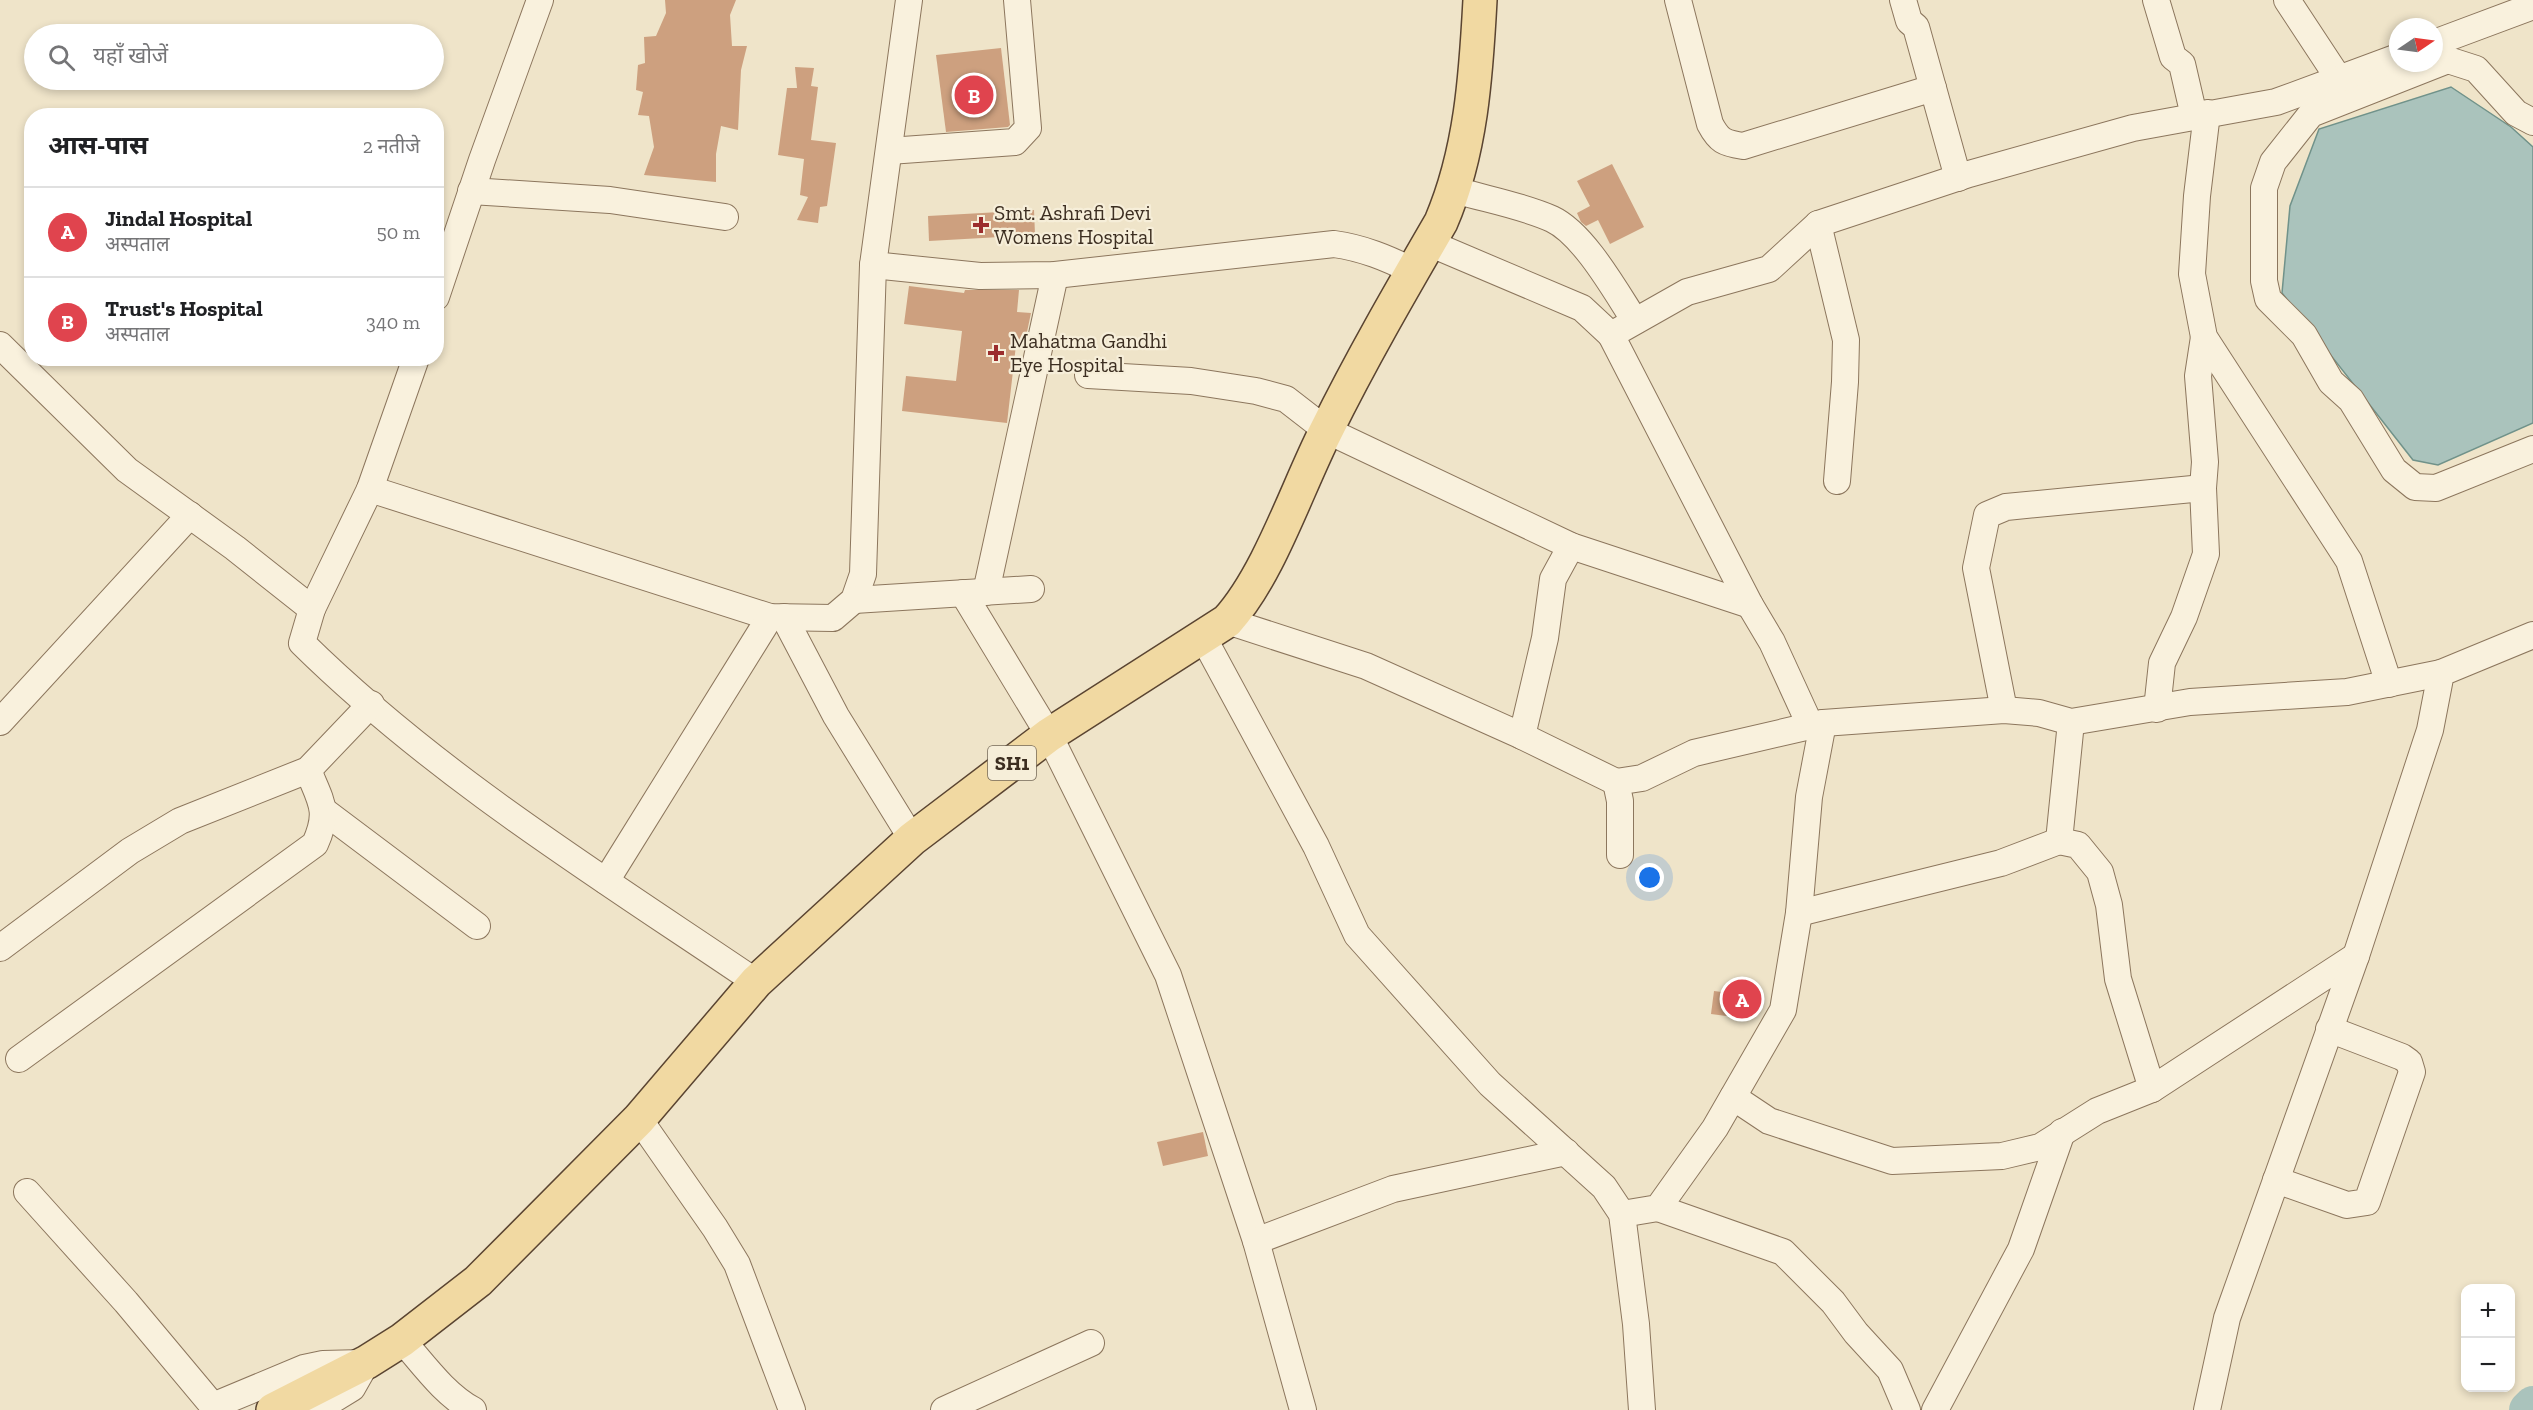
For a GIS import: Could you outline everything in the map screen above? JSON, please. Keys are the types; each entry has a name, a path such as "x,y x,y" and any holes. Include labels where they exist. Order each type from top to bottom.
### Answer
{"main road":[{"name":"SH1","path":"273,1410 317,1398 402,1340 478,1281 639,1119 756,982 912,839 1049,735 1215,629 1240,606 1256,580 1326,430 1429,243 1455,190 1473,106 1480,0"}],"street":[{"path":"444,273 540,0"},
{"path":"370,489 777,617 833,618 854,600 863,574 873,265 909,0"},
{"path":"889,151 1015,141 1025,134 1028,128 1017,0"},
{"path":"1678,0 1710,124 1719,140 1725,143 1743,146 1934,88"},
{"path":"1903,0 1909,21 1916,27 1958,178"},
{"path":"2156,0 2173,57 2182,64 2200,114 2192,274 2205,337 2349,561 2389,684"},
{"path":"2287,0 2330,90"},
{"path":"2443,40 2533,6"},
{"path":"1611,335 1687,292 1769,269 1818,224 1958,178 2133,128 2276,102 2448,60 2476,69 2516,113 2533,122"},
{"path":"2389,61 2330,90 2273,162 2264,188 2264,281 2268,299 2304,335 2331,382 2352,400 2394,470 2415,487 2436,488 2533,449"},
{"path":"1455,190 1553,219 1576,238 1597,263 1635,321"},
{"path":"471,191 610,200 725,217"},
{"path":"1818,224 1846,340 1837,481"},
{"path":"1429,243 1582,308 1611,335 1750,605 1817,725 1806,819 1799,913 1783,1010 1715,1128 1658,1208"},
{"path":"873,265 980,276 1055,274 1334,244 1358,247 1413,271"},
{"path":"1055,274 974,593 1049,735 1168,975 1256,1241 1304,1410"},
{"path":"2157,709 2162,663 2184,617 2206,554 2203,488 2205,462 2198,376 2205,337"},
{"path":"0,345 127,470 190,515 312,609"},
{"path":"413,366 370,489 312,609 303,643 332,672 450,770 606,881 756,982"},
{"path":"1088,375 1191,381 1256,391 1286,399 1326,430 1570,546 1750,605"},
{"path":"2004,710 1976,568 1987,515 2006,507 2203,488"},
{"path":"0,722 190,515"},
{"path":"1522,736 1545,638 1553,579 1570,546"},
{"path":"854,600 1031,589"},
{"path":"777,617 912,839"},
{"path":"606,881 777,617"},
{"path":"1215,629 1366,666 1522,736 1616,782 1642,778 1694,753 1817,725 2004,710 2039,713 2071,722 2190,702 2347,692 2441,673 2533,635"},
{"path":"1215,629 1357,935 1490,1084 1604,1187 1622,1214 1636,1324 1642,1410"},
{"path":"2206,1410 2227,1318 2356,956 2430,730 2441,673"},
{"path":"0,948 130,851 180,821 308,770 371,704"},
{"path":"2059,841 2071,722"},
{"path":"19,1059 315,844 324,824 324,811 308,770"},
{"path":"1616,782 1620,801 1620,855"},
{"path":"324,811 477,926"},
{"path":"1799,913 2001,863 2059,841 2078,845 2100,872 2109,905 2118,979 2152,1089"},
{"path":"1733,1097 1769,1121 1892,1161 2001,1156 2040,1148 2097,1111 2152,1089 2356,956"},
{"path":"2276,1180 2347,1205 2367,1202 2412,1072 2409,1062 2402,1057 2329,1029"},
{"path":"639,1119 715,1227 736,1264 792,1410"},
{"path":"1935,1410 2021,1249 2062,1132"},
{"path":"1256,1241 1393,1189 1566,1152"},
{"path":"27,1192 126,1302 209,1408 304,1368 323,1364 367,1362"},
{"path":"1622,1214 1658,1208 1784,1252 1833,1302 1856,1333 1890,1370 1907,1410"},
{"path":"402,1340 443,1386 460,1403 472,1410"},
{"path":"944,1410 1091,1343"}],"water":[{"path":"2451,87 2511,127 2533,147 2533,423 2438,465 2413,460 2282,293 2290,206 2319,129"}],"building":[{"path":"665,0 736,0 730,15 732,46 747,46 741,70 738,130 721,126 716,154 716,182 644,175 654,147 649,116 638,115 643,92 636,90 638,65 645,63 644,37 656,36 666,13"},
{"path":"1001,48 1010,125 946,132 936,55"},
{"path":"795,67 814,68 811,86 818,87 811,140 836,143 827,206 820,207 818,223 797,220 808,197 800,195 804,159 778,155 787,88 797,88"},
{"path":"1612,164 1644,227 1610,244 1598,220 1586,226 1581,222 1577,213 1590,206 1577,181"},
{"name":"Smt. Ashrafi Devi Womens Hospital","path":"1034,210 1035,235 929,241 928,216"},
{"name":"Mahatma Gandhi Eye Hospital","path":"909,286 964,293 965,290 1019,290 1017,312 1031,313 1024,346 1016,345 1007,423 902,411 906,376 956,381 962,331 904,324"},
{"path":"1714,991 1752,996 1749,1019 1711,1014"},
{"path":"1203,1132 1208,1156 1163,1166 1157,1142"}],"waterway":[{"path":"2528,1410 2533,1405"}],"place":[{"name":"Trust's Hospital","path":"974,95"},
{"name":"Smt. Ashrafi Devi Womens Hospital","path":"981,225"},
{"name":"Mahatma Gandhi Eye Hospital","path":"996,353"},
{"name":"Jindal Hospital","path":"1742,999"}]}
